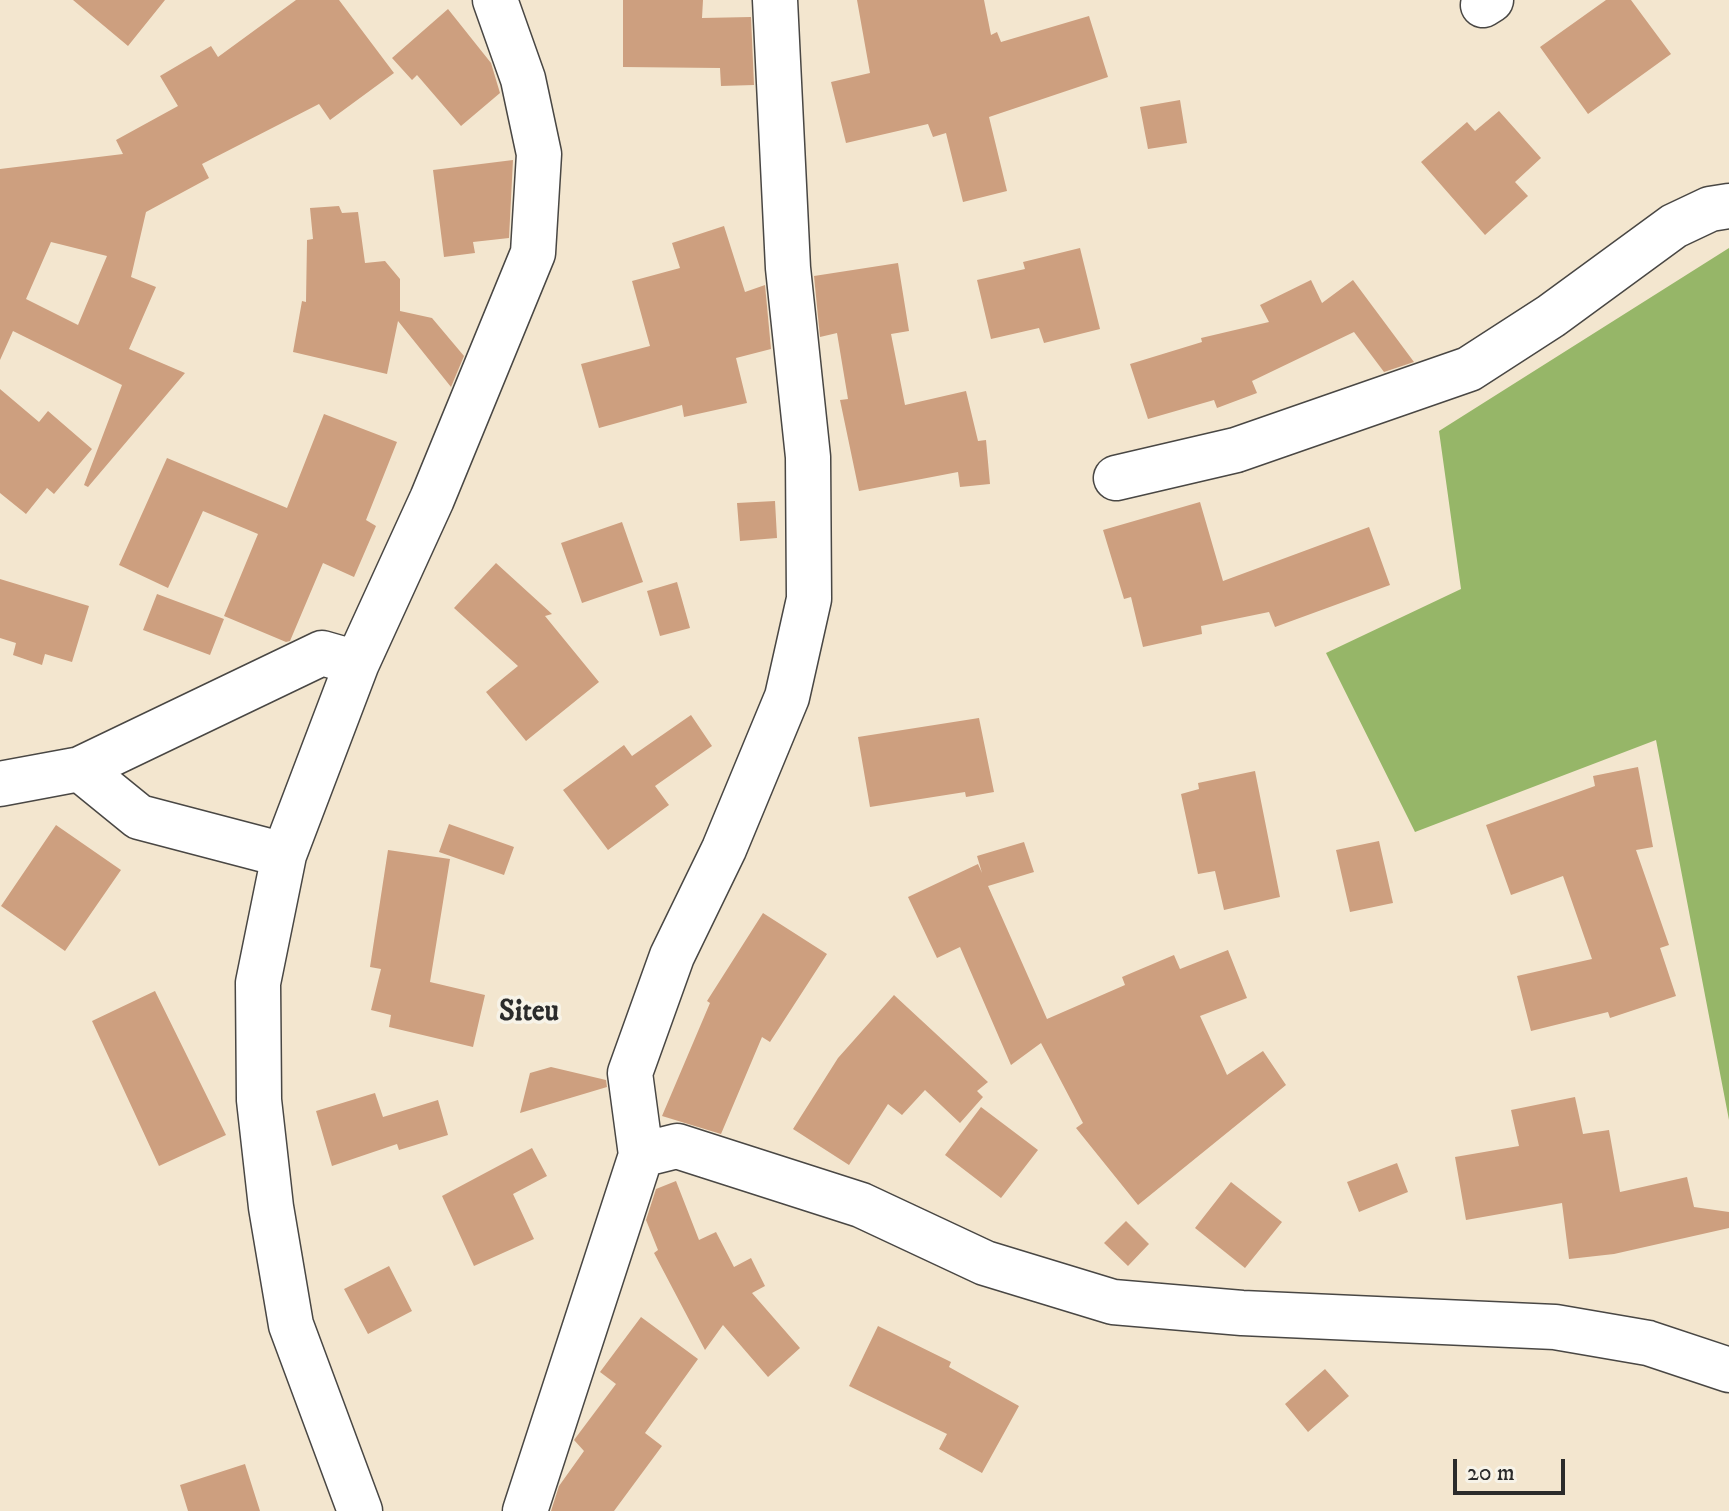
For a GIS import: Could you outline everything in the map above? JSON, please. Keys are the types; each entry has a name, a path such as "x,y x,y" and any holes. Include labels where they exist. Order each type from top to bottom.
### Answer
{"street":[{"path":"360,1511 291,1325 271,1207 259,1100 258,983 284,855 357,663 432,499 533,253 539,154 523,79 495,0"},
{"path":"525,1511 641,1155 630,1073 672,956 724,849 787,697 809,599 808,457 788,268 775,0"},
{"path":"1116,478 1236,450 1469,369 1551,316 1674,226 1710,209 1729,206"},
{"path":"0,784 80,769 322,653 357,663"},
{"path":"80,769 139,817 284,855"},
{"path":"641,1155 677,1146 691,1150 861,1205 985,1263 1113,1302 1242,1313 1555,1327 1648,1343 1729,1370"}],"green space":[{"path":"1729,248 1729,1120 1656,740 1415,832 1326,653 1461,589 1439,431"}],"building":[{"path":"73,0 165,0 128,46"},
{"path":"296,0 339,0 394,73 330,120 319,104 202,164 209,178 146,212 131,277 156,287 129,349 185,373 88,487 84,485 122,385 13,331 0,360 0,169 123,154 116,140 178,106 160,76 211,46 218,57","holes":["51,242 107,256 78,325 26,299"]},
{"path":"623,0 703,0 702,18 751,17 754,85 721,86 720,68 623,67"},
{"path":"857,0 984,0 991,35 997,32 1001,42 1089,16 1108,77 989,117 1007,191 963,202 946,133 933,137 928,124 846,143 831,82 870,73"},
{"path":"1606,0 1631,0 1671,54 1588,114 1540,47"},
{"path":"448,9 491,63 500,93 461,126 417,75 412,80 392,58"},
{"path":"1180,100 1187,143 1148,149 1140,107"},
{"path":"1499,111 1541,158 1515,182 1528,196 1485,235 1421,162 1467,122 1475,131"},
{"path":"513,160 509,238 473,242 475,253 444,257 433,170"},
{"path":"339,206 342,213 358,212 365,263 385,261 400,279 400,311 432,318 464,356 451,387 398,321 387,374 293,352 302,301 306,302 307,240 313,239 310,208"},
{"path":"724,226 745,292 765,285 771,349 736,358 747,403 684,417 682,405 599,428 581,364 650,346 632,281 680,268 672,243"},
{"path":"1080,248 1100,329 1044,343 1039,328 991,339 977,280 1025,269 1023,262"},
{"path":"898,263 909,331 891,334 905,405 966,391 978,441 986,440 990,484 960,487 958,472 859,491 840,400 848,399 837,333 820,337 814,276"},
{"path":"1311,280 1322,303 1353,280 1414,362 1384,372 1354,332 1252,381 1257,393 1217,408 1214,400 1148,419 1130,364 1202,342 1201,338 1269,322 1260,305"},
{"path":"0,389 39,422 48,411 92,449 54,494 47,488 26,514 0,493"},
{"path":"324,414 397,442 366,520 376,526 354,577 323,563 290,641 224,616 258,534 203,511 168,588 119,565 167,458 287,508"},
{"path":"775,501 777,538 740,541 737,503"},
{"path":"1200,502 1223,581 1369,527 1390,585 1275,627 1269,612 1201,626 1202,634 1143,647 1131,597 1124,599 1103,530"},
{"path":"622,522 643,582 582,603 561,543"},
{"path":"496,563 552,614 545,616 599,682 526,741 486,692 518,666 454,608"},
{"path":"0,579 89,606 72,662 45,654 42,665 13,655 16,643 0,638"},
{"path":"677,582 690,628 660,636 647,591"},
{"path":"157,594 224,619 210,655 143,630"},
{"path":"691,715 712,746 655,786 669,805 608,850 563,790 624,745 632,756"},
{"path":"979,718 994,792 966,797 965,792 870,807 858,737"},
{"path":"1638,767 1653,847 1636,850 1669,945 1660,948 1676,996 1610,1018 1608,1012 1531,1031 1517,976 1592,959 1563,876 1511,895 1486,825 1595,786 1593,776"},
{"path":"1255,771 1280,897 1224,910 1215,871 1198,874 1181,794 1199,789 1198,783"},
{"path":"449,824 514,847 504,875 439,852"},
{"path":"56,825 121,870 65,951 1,906"},
{"path":"1379,841 1393,903 1350,912 1336,850"},
{"path":"1024,842 1034,872 988,886 1047,1019 1125,985 1122,977 1174,955 1180,969 1228,950 1247,998 1200,1016 1227,1075 1263,1051 1286,1085 1138,1205 1076,1128 1083,1123 1041,1043 1011,1065 960,947 937,958 908,897 978,864 982,873 977,856"},
{"path":"388,850 450,859 430,982 485,995 473,1047 389,1027 391,1015 371,1010 381,969 370,967"},
{"path":"763,913 827,954 770,1042 762,1037 721,1134 662,1116 710,1003 707,1001"},
{"path":"155,991 226,1135 159,1166 92,1021"},
{"path":"894,995 988,1082 977,1091 983,1097 960,1123 925,1090 902,1115 888,1104 849,1165 793,1129 838,1058"},
{"path":"551,1067 606,1080 607,1087 520,1113 530,1073"},
{"path":"375,1093 383,1117 438,1100 448,1135 399,1150 397,1144 332,1166 316,1111"},
{"path":"1575,1097 1583,1134 1609,1130 1620,1192 1687,1177 1694,1207 1729,1212 1729,1228 1614,1254 1569,1259 1562,1203 1466,1220 1455,1157 1519,1146 1511,1110"},
{"path":"981,1107 1038,1150 1001,1198 945,1155"},
{"path":"532,1148 547,1176 513,1194 534,1239 474,1266 442,1196"},
{"path":"1397,1163 1408,1192 1359,1212 1347,1182"},
{"path":"676,1181 699,1240 716,1232 734,1267 751,1258 765,1286 752,1293 800,1348 768,1377 723,1325 705,1350 654,1253 658,1250 646,1220 656,1189"},
{"path":"1231,1182 1282,1222 1245,1268 1195,1228"},
{"path":"1126,1221 1149,1244 1128,1266 1104,1243"},
{"path":"389,1266 412,1311 368,1334 344,1289"},
{"path":"641,1317 698,1359 645,1433 662,1446 614,1511 551,1511 559,1486 584,1451 574,1440 616,1384 600,1372"},
{"path":"878,1326 951,1362 949,1367 1019,1406 982,1473 939,1449 947,1434 849,1386"},
{"path":"1325,1369 1349,1396 1308,1432 1285,1404"},
{"path":"245,1464 260,1511 188,1511 180,1485"}],"district":[{"name":"Siteu","path":"529,1014"}]}
